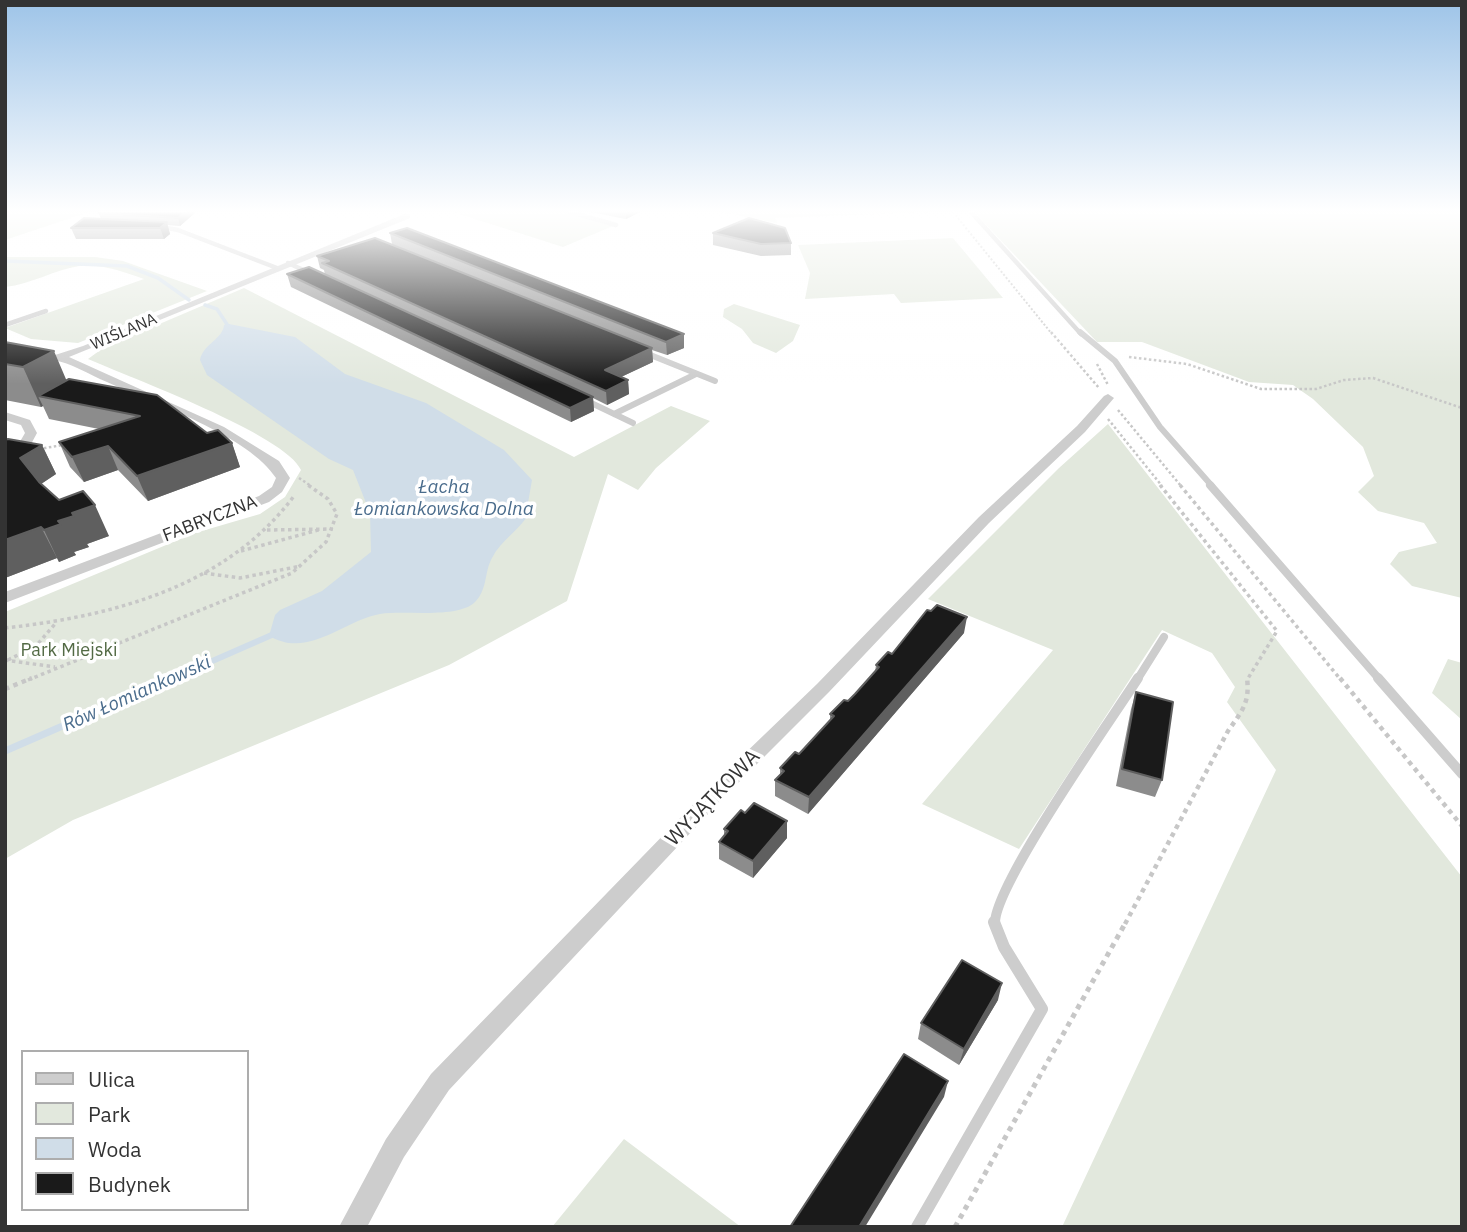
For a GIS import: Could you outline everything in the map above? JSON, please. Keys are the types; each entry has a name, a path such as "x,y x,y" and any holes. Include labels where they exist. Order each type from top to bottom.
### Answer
{"street":[{"name":"WIŚLANA","path":"40,363 273,269"},
{"name":"FABRYCZNA","path":"5,598 264,499 277,489 283,478 277,467 221,429 59,357"},
{"name":"WYJĄTKOWA","path":"352,1227 396,1148 440,1082 719,790 1108,398"},
{"path":"5,416 26,423 31,433 28,443 5,464"}],"lane":[{"path":"302,269 320,278"},
{"path":"1023,269 1086,339 1115,361 1160,427 1462,774"},
{"path":"5,325 46,311"},
{"path":"632,348 715,381"},
{"path":"614,414 696,374"},
{"path":"578,397 633,423"},
{"path":"917,1227 1042,1009 1038,997 1001,941 994,914 1014,872 1164,637"}],"path":[{"path":"999,269 1462,827"},
{"path":"1086,339 1108,387 1108,398"},
{"path":"1098,348 1143,360 1187,363 1261,389 1316,389 1344,380 1373,378 1413,389 1462,408"},
{"path":"955,1227 1180,826 1228,731 1249,696 1247,677 1277,631 1125,439 1108,419 1094,414"},
{"path":"34,449 69,444"},
{"path":"5,628 56,622 131,603 204,573 239,551 265,530 291,500 299,478 333,506 337,514 333,529 317,553 277,582 5,689"},
{"path":"239,551 322,529"},
{"path":"265,530 333,529"},
{"path":"204,573 221,577 252,576 302,566"},
{"path":"7,660 36,646 56,622"},
{"path":"7,660 56,667"}],"green space":[{"path":"5,269 65,269 24,283 5,287"},
{"path":"114,269 147,269 207,291 78,343 31,339 5,328 144,279"},
{"path":"808,269 979,269 1003,298 901,303 894,294 805,299"},
{"path":"1028,269 1462,269 1462,598 1412,586 1390,564 1399,552 1437,543 1424,523 1378,511 1358,492 1374,476 1363,447 1313,399 1293,385 1249,382 1142,342 1097,342"},
{"name":"Park Miejski","path":"244,288 574,457 671,406 710,421 656,468 638,490 608,474 567,601 449,665 73,820 5,859 5,612 195,533 260,514 285,497 301,470 289,456 238,424 88,359 103,348"},
{"path":"734,304 800,325 793,341 776,353 753,343 742,329 723,317 724,309"},
{"path":"1108,424 1462,877 1462,1227 1062,1227 1276,770 1227,702 1235,687 1212,653 1162,630 1019,849 922,804 1053,650 928,599 1059,468"},
{"path":"1448,659 1462,663 1462,720 1432,693"},
{"path":"624,1139 741,1227 552,1227"}],"water":[{"name":"Łacha Łomiankowska Dolna","path":"224,325 295,337 345,374 426,403 504,450 532,480 528,503 530,512 496,552 482,592 475,602 467,607 444,612 380,614 312,641 284,642 269,636 275,615 280,610 322,591 371,552 370,513 353,470 329,459 207,375 200,360 202,354 220,334"}],"building":[{"path":"301,269 314,269 593,397 570,408 287,274"},
{"path":"336,269 454,269 652,348 605,370 628,380 606,391"},
{"path":"482,269 515,269 684,334 666,342"},
{"path":"5,342 54,351 23,367 5,364"},
{"path":"69,379 157,395 207,433 218,430 232,443 137,476 108,446 72,457 59,442 140,416 38,396"},
{"path":"5,440 42,445 20,458 39,482 59,500 83,491 95,505 58,521 61,524 44,530 41,527 5,540"},
{"path":"937,605 967,617 809,797 775,780 784,771 780,768 795,752 799,754 834,716 830,714 844,700 848,701 855,694 879,667 876,665 888,652 892,654 927,610 931,611"},
{"path":"1136,692 1173,702 1162,780 1122,769"},
{"path":"754,803 787,821 753,861 719,842 728,831 724,829 741,810 745,813"},
{"path":"962,960 1002,983 964,1049 921,1023"},
{"path":"904,1054 948,1081 859,1227 790,1227"}],"waterway":[{"name":"Rów Łomiankowski","path":"136,269 158,278 189,300"},
{"name":"Rów Łomiankowski","path":"205,305 217,309 230,329"},
{"name":"Rów Łomiankowski","path":"169,680 274,634"},
{"name":"Rów Łomiankowski","path":"5,751 173,678"}]}
